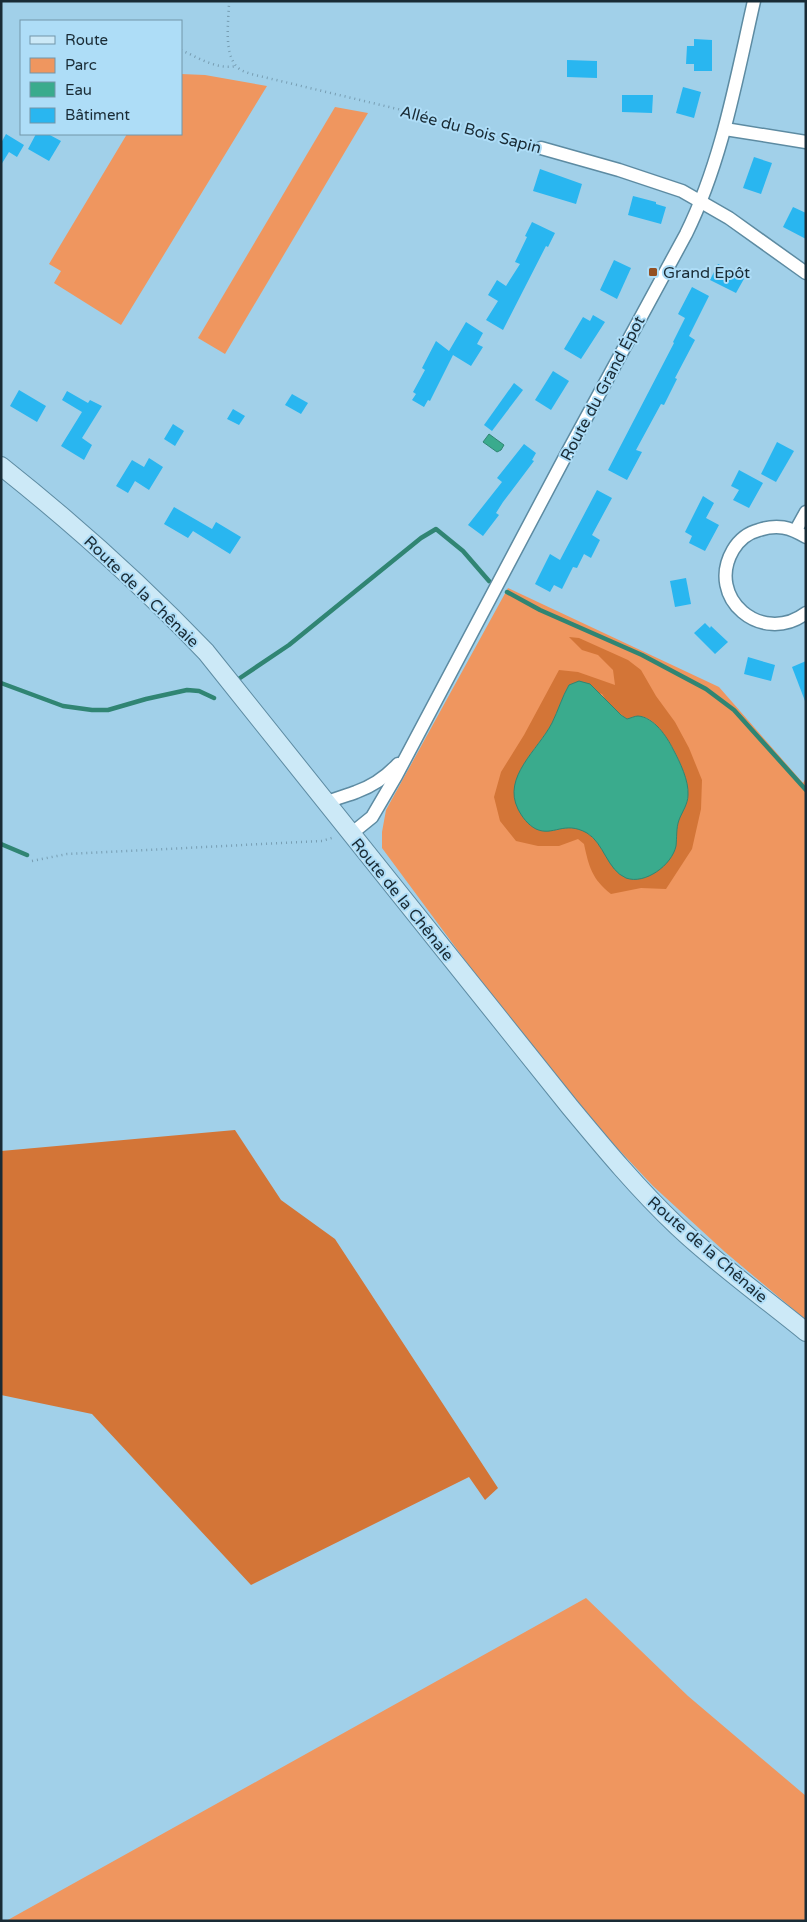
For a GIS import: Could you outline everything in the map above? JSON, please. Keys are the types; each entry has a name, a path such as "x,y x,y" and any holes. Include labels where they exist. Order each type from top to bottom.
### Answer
{"main road":[{"name":"Route de la Chênaie","path":"1,466 103,550 165,610 211,659 564,1100 631,1179 677,1226 806,1332"}],"street":[{"name":"Route du Grand Épot","path":"349,832 372,817 396,776 702,202 725,129 754,1"},
{"path":"725,129 806,142"},
{"name":"Allée du Bois Sapin","path":"541,148 670,186 729,218 806,273"},
{"path":"806,512 801,534 783,526 772,526 750,532 738,542 728,559 725,574 726,587 730,598 743,613 758,622 784,624 798,619 806,613"},
{"name":"Route du Grand Épot","path":"326,803 372,785 388,774 405,757"}],"path":[{"path":"229,1 228,41 233,60 237,66"},
{"name":"Allée du Bois Sapin","path":"182,50 217,66 225,68 237,66 251,74 428,116 541,148"},
{"path":"32,861 67,854 322,841 349,832"}],"green space":[{"path":"182,74 205,75 267,86 121,325 54,283 61,271 49,264 126,135 182,135"},
{"path":"335,107 368,113 225,354 198,338"},
{"path":"508,588 719,687 803,783 806,778 806,1320 725,1252 653,1186 606,1136 493,998 382,848 382,832 386,810"},
{"path":"586,1598 688,1696 806,1796 806,1921 6,1921"}],"shaded area":[{"path":"569,637 579,638 628,660 641,670 656,696 675,722 689,748 702,780 701,809 692,849 666,889 641,888 611,894 595,878 584,844 578,839 559,846 538,846 516,841 500,821 494,797 501,772 524,735 559,670 578,672 615,685 613,670 598,655 582,650","holes":["569,685 602,694 609,705 627,719 647,718 662,731 675,752 685,775 688,795 686,805 678,820 675,848 618,873 596,841 589,835 573,827 563,827 547,831 534,828 522,816 515,798 518,776 530,754 552,723"]},
{"path":"235,1130 281,1200 335,1239 498,1488 485,1500 469,1477 251,1585 92,1414 1,1395 1,1151"}],"water":[{"path":"489,434 504,445 501,450 497,452 483,442"},
{"path":"579,681 590,684 627,719 638,716 644,717 655,724 670,744 686,778 688,798 678,823 676,846 673,853 657,872 641,879 626,878 620,874 614,869 593,837 579,829 565,828 542,831 536,829 521,815 514,797 518,775 524,764 552,723 569,685"}],"building":[{"path":"694,39 712,40 712,71 694,71 694,64 686,64 687,46 694,46"},
{"path":"567,60 597,61 597,78 567,77"},
{"path":"683,87 701,92 694,118 676,113"},
{"path":"622,95 653,95 652,113 622,112"},
{"path":"6,134 24,145 17,157 9,152 1,165 1,143"},
{"path":"35,135 50,135 61,141 49,161 28,149"},
{"path":"754,157 772,163 761,194 743,188"},
{"path":"540,169 582,184 576,204 533,191"},
{"path":"633,196 656,202 656,204 666,207 661,224 628,215"},
{"path":"793,207 806,213 806,239 783,227"},
{"path":"532,222 555,233 548,247 546,246 503,330 486,320 498,301 488,295 497,280 506,286 520,264 515,262"},
{"path":"614,260 631,268 617,299 600,290"},
{"path":"718,264 745,277 736,293 710,280"},
{"path":"692,287 709,296 689,336 695,340 675,378 677,379 664,405 661,404 636,450 642,452 627,480 608,470 674,343 685,318 678,314"},
{"path":"593,315 605,322 581,359 564,349 583,317 590,321"},
{"path":"466,322 483,333 477,344 483,347 471,366 453,355 430,401 428,400 424,407 412,400 416,394 413,392 425,370 422,368 436,341 449,351"},
{"path":"553,371 569,381 551,410 535,400"},
{"path":"514,383 523,390 492,431 484,425"},
{"path":"19,390 46,406 37,422 10,406"},
{"path":"67,391 88,403 90,400 102,406 82,438 92,445 84,460 61,446 82,412 62,400"},
{"path":"292,394 308,403 301,414 285,405"},
{"path":"233,409 245,416 239,425 227,419"},
{"path":"173,424 184,431 175,446 164,439"},
{"path":"777,442 794,451 776,482 761,474"},
{"path":"524,444 536,453 532,460 534,461 503,502 496,513 499,515 483,536 468,525 502,482 497,478"},
{"path":"149,458 163,467 149,490 135,481 128,493 116,486 132,460 144,467"},
{"path":"739,470 763,483 749,508 733,500 739,490 731,486"},
{"path":"597,490 612,498 592,535 600,540 591,558 584,554 577,568 573,567 562,589 554,585 550,592 535,584 550,554 560,560"},
{"path":"703,496 714,503 706,518 719,525 705,551 689,543 692,536 685,532"},
{"path":"174,507 212,529 216,522 241,537 230,554 193,531 188,538 164,524"},
{"path":"686,578 691,604 675,607 670,581"},
{"path":"705,623 710,628 711,626 728,642 715,654 694,633"},
{"path":"748,657 775,665 771,681 744,674"},
{"path":"806,661 806,700 805,701 792,667"}],"waterway":[{"path":"240,678 289,645 421,538 436,529 463,551 489,581"},
{"path":"507,592 540,610 642,655 706,689 734,710 806,790"},
{"path":"1,683 63,706 92,710 108,710 187,690 199,691 214,698"},
{"path":"1,844 27,855"}],"place":[{"name":"Grand Epôt","path":"653,272"}]}
